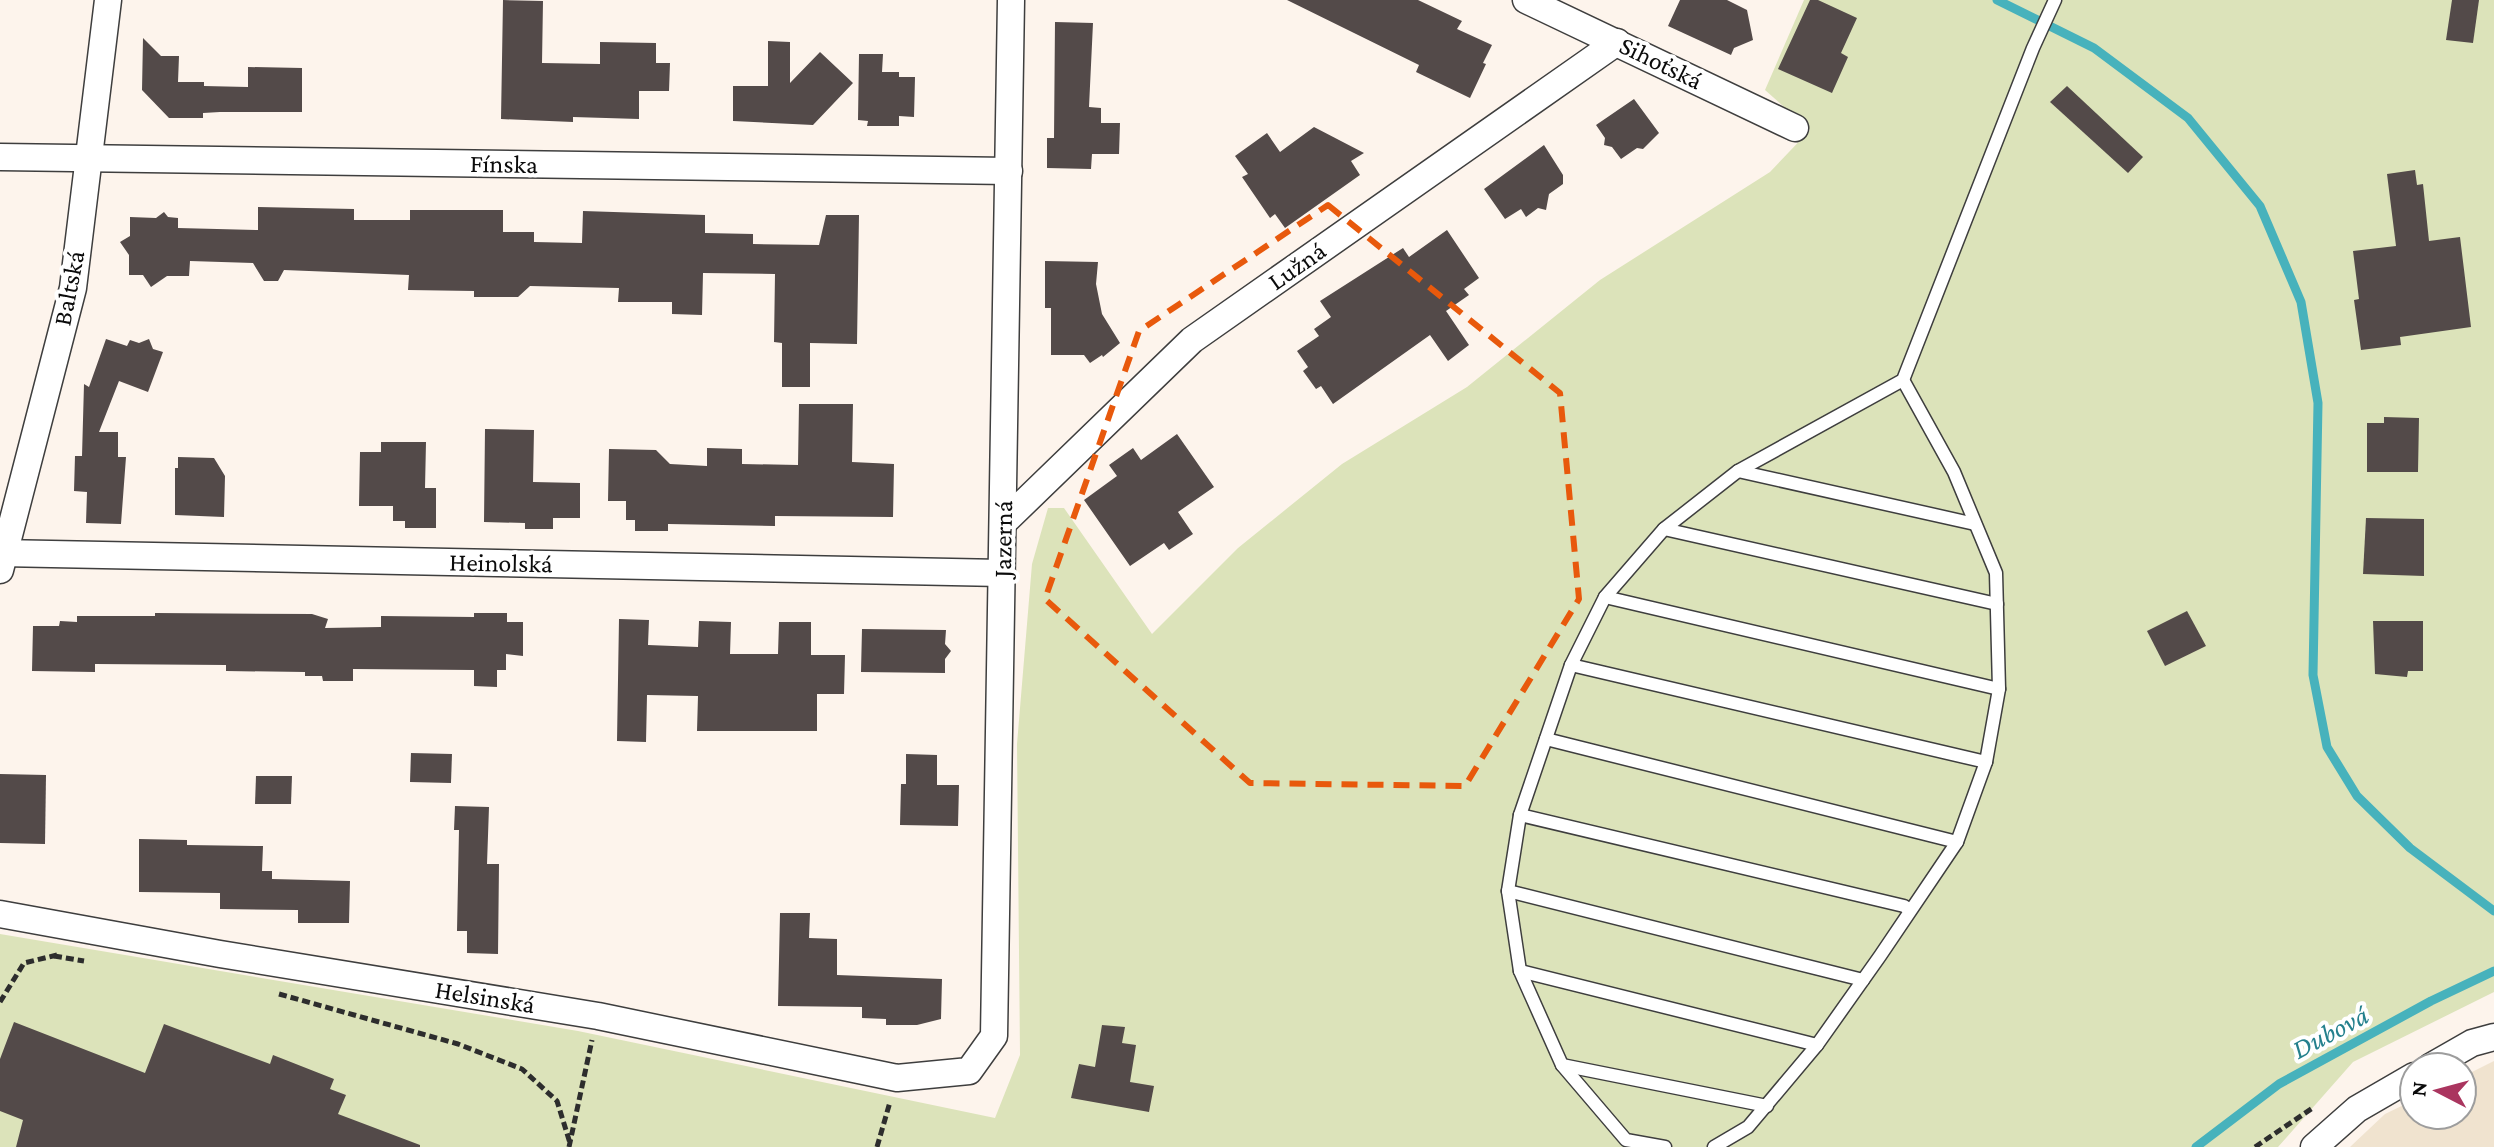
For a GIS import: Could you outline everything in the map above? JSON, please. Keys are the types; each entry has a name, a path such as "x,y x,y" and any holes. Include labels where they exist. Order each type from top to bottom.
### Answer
{"street":[{"name":"Baltská","path":"1,559 73,288 108,0"},
{"name":"Jazerná","path":"969,1071 994,1036 1011,0"},
{"name":"Sihoťská","path":"1526,0 1795,128"},
{"name":"Lužná","path":"1004,522 1192,340 1617,42"},
{"name":"Fínska","path":"0,157 1009,171"},
{"name":"Heinolská","path":"1,559 1002,573"},
{"name":"Helsinská","path":"0,914 598,1016 897,1078 969,1071"},
{"path":"2458,1051 2494,1037"},
{"path":"2314,1147 2357,1109 2398,1085"}],"lane":[{"path":"1665,1147 1626,1140 1562,1065 1520,971 1508,891 1520,815 1571,665 1605,597 1664,529 1738,471 1903,380 2033,48 2055,0"},
{"path":"1714,1147 1748,1127 1767,1106 1817,1045 1863,980 1957,842 1986,762 1999,689 1996,573 1954,472 1903,380"},
{"path":"1738,471 1975,524"},
{"path":"1664,529 1997,604"},
{"path":"1605,597 1999,689"},
{"path":"1571,665 1986,762"},
{"path":"1546,739 1957,842"},
{"path":"1520,815 1910,910"},
{"path":"1508,891 1863,980"},
{"path":"1520,971 1817,1045"},
{"path":"1562,1065 1767,1106"}],"path":[{"path":"0,1002 24,963 79,948 99,932"},
{"path":"54,956 99,963"},
{"path":"278,994 458,1044 522,1069 557,1101 570,1145"},
{"path":"570,1145 598,1016"},
{"path":"877,1147 897,1078"}],"highlighted area":[{"path":"1328,205 1560,393 1579,599 1465,786 1250,783 1045,599 1139,331"}],"shaded area":[{"path":"2494,1061 2494,1147 2350,1147 2385,1114 2398,1108 2398,1131 2478,1131 2478,1069"}],"green space":[{"path":"1804,0 2494,0 2494,992 2353,1062 2278,1147 0,1147 0,934 578,1031 995,1118 1020,1055 1017,744 1032,564 1048,508 1064,508 1152,634 1238,548 1342,464 1467,387 1600,280 1770,172 1810,130 1765,90"}],"building":[{"path":"503,0 543,1 542,63 600,64 600,42 656,43 656,63 670,63 669,91 639,91 639,119 573,117 573,122 501,119"},
{"path":"1287,0 1418,0 1462,21 1457,29 1492,45 1470,98 1416,72 1419,65"},
{"path":"1680,0 1727,0 1747,10 1753,40 1734,48 1731,55 1668,26"},
{"path":"1810,0 1818,0 1857,18 1841,53 1848,57 1832,93 1778,69"},
{"path":"2452,0 2479,0 2473,43 2446,40"},
{"path":"1055,22 1093,23 1089,107 1101,108 1101,123 1120,123 1119,154 1092,154 1091,169 1047,168 1047,138 1054,138"},
{"path":"143,38 161,56 179,56 178,82 248,87 248,67 302,68 302,112 220,112 203,113 203,118 169,118 142,90"},
{"path":"768,41 790,42 790,83 820,52 853,83 813,125 733,121 733,86 768,86"},
{"path":"859,54 883,54 882,72 899,72 899,77 915,77 914,117 899,116 899,126 867,126 868,121 858,120"},
{"path":"2067,86 2143,157 2128,173 2050,102"},
{"path":"1634,99 1659,133 1643,149 1637,148 1621,159 1612,147 1604,145 1605,138 1596,125"},
{"path":"1314,127 1364,153 1351,161 1360,175 1285,228 1275,214 1270,218 1242,177 1248,174 1235,156 1267,133 1280,152"},
{"path":"1544,145 1563,175 1563,184 1549,194 1546,210 1538,208 1526,217 1521,209 1505,219 1484,189"},
{"path":"2415,170 2417,185 2423,184 2429,241 2460,237 2471,327 2400,337 2401,345 2361,350 2354,300 2359,299 2353,251 2396,246 2387,174"},
{"path":"258,207 354,209 354,220 410,220 410,210 503,210 503,232 534,232 534,242 582,243 583,211 705,215 705,233 753,234 753,244 819,245 826,215 859,215 857,344 810,343 810,387 782,387 782,343 774,342 775,274 703,273 702,315 672,314 672,302 618,302 619,288 530,286 518,297 474,297 474,291 408,290 409,275 284,270 278,281 264,281 253,263 190,261 189,276 167,276 151,287 143,275 129,275 129,255 120,242 130,236 130,217 156,218 164,212 168,217 178,218 178,228 258,230"},
{"path":"1447,230 1479,278 1464,289 1469,295 1446,311 1469,345 1448,361 1430,335 1333,404 1321,386 1316,389 1303,371 1308,367 1297,351 1319,336 1314,329 1331,317 1320,301 1403,248 1409,257"},
{"path":"1045,261 1098,262 1096,284 1102,314 1120,343 1103,357 1090,363 1084,355 1051,355 1051,308 1045,308"},
{"path":"106,339 127,346 130,340 139,343 149,339 153,349 163,352 148,392 119,381 99,432 118,432 118,457 126,457 121,524 86,523 87,492 74,491 75,456 82,456 84,384 89,387"},
{"path":"799,404 853,404 852,462 894,464 893,517 775,516 775,526 668,524 668,531 635,531 635,520 626,520 626,501 608,501 609,449 656,450 670,464 707,466 707,448 742,449 742,464 798,465"},
{"path":"2384,417 2419,418 2418,472 2367,472 2367,423 2384,423"},
{"path":"485,429 534,430 533,482 580,483 580,518 553,518 553,529 525,529 525,523 484,522"},
{"path":"1177,434 1214,487 1178,512 1193,534 1169,550 1164,543 1130,566 1084,500 1117,476 1109,465 1133,448 1141,460"},
{"path":"381,442 426,442 425,488 436,488 436,528 405,528 405,521 393,521 393,506 359,506 360,452 381,452"},
{"path":"178,457 214,458 225,476 224,517 175,515 175,468 178,468"},
{"path":"2366,518 2424,519 2424,576 2363,574"},
{"path":"2187,611 2206,646 2165,666 2147,631"},
{"path":"155,613 312,614 328,619 325,628 381,627 381,616 474,617 474,613 507,613 507,622 523,622 523,656 506,654 506,670 497,670 497,687 474,686 474,670 353,669 353,681 323,681 322,676 305,676 305,672 226,671 226,665 95,664 95,672 32,671 33,626 59,626 60,621 77,622 77,616 155,616"},
{"path":"619,619 649,620 648,645 698,647 699,621 731,622 730,654 778,654 779,622 811,622 811,655 845,655 844,694 817,694 817,731 697,731 698,696 647,695 646,742 617,741"},
{"path":"2373,621 2423,621 2423,671 2408,671 2407,677 2375,674"},
{"path":"862,629 946,630 945,644 951,651 945,659 945,673 861,672"},
{"path":"411,753 452,754 451,783 410,782"},
{"path":"906,754 937,755 937,785 959,785 958,826 900,825 901,784 906,784"},
{"path":"0,774 46,775 45,844 0,843"},
{"path":"256,776 292,776 291,804 255,804"},
{"path":"455,806 489,807 487,864 499,864 498,954 467,953 467,931 457,931 459,830 454,830"},
{"path":"139,839 187,840 187,845 263,846 262,871 272,871 272,879 350,881 349,923 298,923 298,910 220,909 220,893 139,892"},
{"path":"780,913 810,913 809,938 837,939 837,975 942,979 941,1019 917,1025 886,1025 886,1019 862,1018 862,1007 778,1006"},
{"path":"14,1022 145,1073 164,1024 270,1064 273,1055 334,1079 330,1089 346,1095 338,1114 420,1147 16,1147 23,1120 0,1111 0,1059"},
{"path":"1102,1025 1125,1027 1122,1043 1136,1045 1130,1082 1154,1086 1149,1112 1071,1098 1079,1064 1095,1067"}],"waterway":[{"path":"1997,0 2094,48 2188,118 2260,206 2301,302 2318,403 2313,675 2327,747 2357,796 2410,848 2494,911"},
{"name":"Dubová","path":"2196,1147 2279,1084 2431,1001 2494,971"}]}
